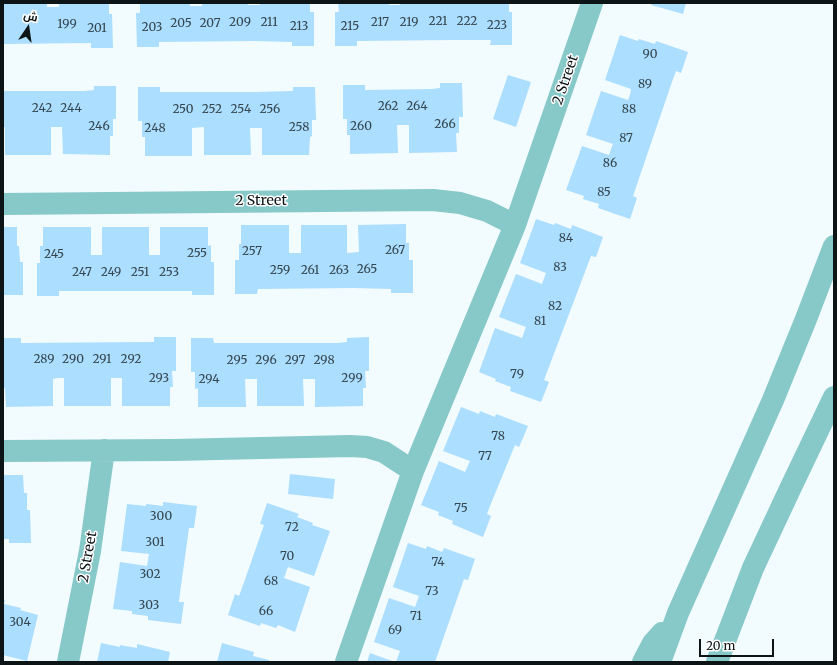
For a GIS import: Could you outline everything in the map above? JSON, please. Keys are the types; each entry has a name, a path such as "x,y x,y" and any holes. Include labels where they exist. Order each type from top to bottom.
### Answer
{"street":[{"name":"2 Street","path":"346,662 413,471 515,225 592,3"},
{"name":"2 Street","path":"3,204 433,200 460,203 487,211 515,225"},
{"path":"660,662 678,614 773,400 834,246"},
{"path":"717,662 753,568 790,487 834,397"},
{"path":"3,451 350,446 367,447 384,452 413,471"},
{"name":"2 Street","path":"68,662 90,551 104,450"},
{"path":"643,662 654,643 678,614"}],"building":[{"path":"3,3 47,3 47,7 59,7 59,3 109,3 109,14 112,14 113,48 91,48 91,43 3,44"},
{"path":"140,3 190,3 190,6 202,6 202,3 248,3 248,5 260,5 260,3 310,3 310,12 314,12 314,46 292,46 292,42 254,41 159,42 159,47 137,47 136,13 140,13"},
{"path":"338,3 389,3 389,5 400,5 400,3 509,3 509,12 512,12 512,45 490,45 491,40 453,40 357,41 357,46 335,46 335,12 339,12"},
{"path":"652,3 686,3 683,14 651,5"},
{"path":"620,35 638,41 639,39 655,44 656,41 688,52 681,73 676,71 673,79 633,196 637,198 630,219 598,208 599,204 583,199 584,196 566,190 582,146 609,155 613,144 586,135 601,91 628,100 630,95 631,89 605,80"},
{"path":"508,75 531,82 516,127 493,119"},
{"path":"440,83 462,83 463,117 459,117 459,133 456,133 457,152 409,153 409,125 397,125 398,153 350,154 350,135 347,135 347,119 343,119 343,85 365,85 365,90 431,89 440,88"},
{"path":"94,86 116,86 116,119 113,119 113,136 110,136 110,155 63,154 62,127 51,127 51,155 5,155 3,91 85,91 94,90"},
{"path":"138,87 160,87 160,92 256,92 293,91 293,87 315,87 316,120 312,120 312,136 310,137 309,155 262,155 262,128 250,128 251,155 204,155 204,127 192,128 192,156 145,156 145,137 142,137 142,121 138,121"},
{"path":"536,219 554,225 555,223 571,229 572,225 603,237 596,257 591,256 544,380 549,382 541,402 510,391 511,387 495,381 496,379 479,372 495,328 522,338 526,327 499,317 516,274 542,284 546,273 520,263"},
{"path":"406,224 406,243 409,243 409,260 413,260 413,293 391,293 391,289 353,288 258,289 257,294 235,294 235,260 239,260 241,225 289,225 289,253 301,253 301,225 347,225 347,253 359,252 358,225"},
{"path":"3,227 17,227 17,246 19,246 20,262 23,262 23,295 3,295"},
{"path":"43,227 91,227 91,255 102,255 102,227 149,227 149,255 160,255 160,227 208,227 208,246 211,245 211,262 214,262 214,295 192,295 192,291 59,291 59,296 37,296 37,263 40,263 40,246 43,246"},
{"path":"154,337 176,337 176,371 172,371 173,387 170,387 170,406 122,406 122,378 111,378 111,406 64,406 64,378 58,378 53,379 53,406 6,407 5,388 3,388 3,338 21,338 21,343 154,342"},
{"path":"369,337 369,371 365,371 366,388 363,388 363,406 315,407 315,379 303,379 304,406 257,406 257,379 245,379 246,407 198,407 198,388 195,389 195,372 191,372 191,338 213,338 214,343 338,343 347,342 347,338"},
{"path":"461,407 479,414 480,411 495,417 496,414 528,426 519,447 515,445 490,506 487,514 491,516 483,537 452,524 453,521 438,515 439,512 421,505 439,461 465,472 470,461 443,451"},
{"path":"290,474 335,479 333,499 288,494"},
{"path":"3,475 23,475 24,493 27,493 27,510 30,510 31,543 9,543 9,539 3,539"},
{"path":"163,502 197,506 194,528 189,528 180,593 179,602 184,602 181,624 148,620 148,616 132,614 132,611 113,609 120,562 147,566 149,554 121,551 127,504 163,506"},
{"path":"267,503 299,514 297,517 313,523 312,525 330,531 314,576 288,567 286,572 284,578 310,587 295,632 278,625 276,628 261,623 260,626 228,615 235,594 239,596 264,525 260,524"},
{"path":"408,543 426,549 427,546 442,552 444,548 475,559 468,580 464,579 435,662 396,662 400,651 374,642 389,598 415,607 419,596 393,587"},
{"path":"3,600 5,600 4,604 21,608 20,610 38,615 27,661 3,655"},
{"path":"101,643 120,647 120,645 137,648 137,644 170,652 168,662 97,662"},
{"path":"222,643 254,652 253,656 269,660 269,662 217,662"},
{"path":"370,653 395,662 367,662"}]}
